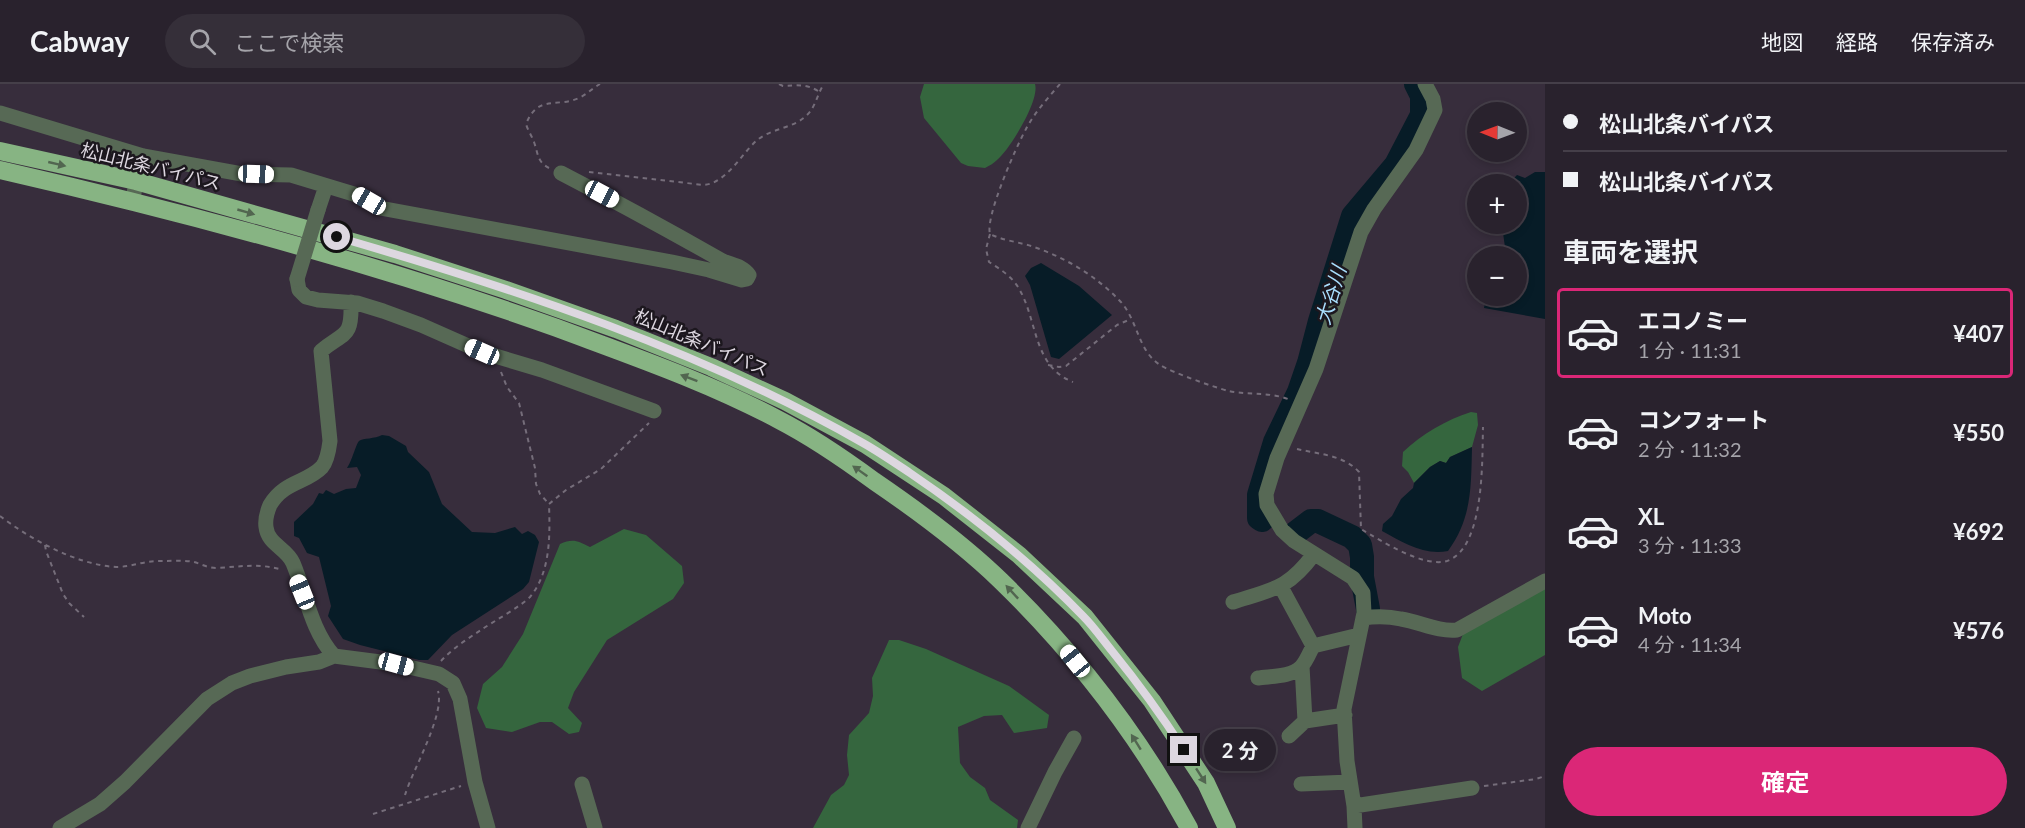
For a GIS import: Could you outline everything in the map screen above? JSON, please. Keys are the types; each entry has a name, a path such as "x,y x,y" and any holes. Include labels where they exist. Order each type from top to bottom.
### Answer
{"highway":[{"name":"松山北条バイパス","path":"0,151 136,181 395,254 506,290 616,329 711,367 785,401 865,444 944,496 1019,555 1085,617 1152,701 1206,783 1227,828"},
{"name":"松山北条バイパス","path":"0,170 132,201 369,267 501,308 704,384 781,421 851,464 927,518 1001,580 1062,646 1125,724 1189,828"}],"street":[{"path":"1355,828 1347,761 1345,716 1364,613 1363,593 1353,578 1294,541 1282,530 1267,505 1266,494 1282,446 1316,369 1361,232 1374,209 1416,150 1434,110 1433,99 1425,84"},
{"path":"0,113 143,156 242,174 291,175 357,195 380,208 661,259 742,280 747,279 749,274 746,270 724,262 683,237 561,173"},
{"path":"132,201 143,156"},
{"path":"326,186 297,279 299,290 306,297 351,302 383,311 422,325 482,352 542,370 654,411"},
{"path":"334,656 322,642 293,564 288,555 270,540 266,528 266,515 278,494 322,467 325,460 330,441 321,351 346,335 351,326 351,302"},
{"path":"1233,602 1281,587 1303,569 1314,554"},
{"path":"1363,618 1401,619 1448,631 1457,630 1545,581"},
{"path":"1281,587 1313,646"},
{"path":"1258,678 1288,674 1302,666 1313,646 1359,635"},
{"path":"60,828 100,804 125,782 207,699 250,676 319,662 334,656 396,664 439,674 453,683 460,699 475,782 488,828"},
{"path":"1302,666 1305,721"},
{"path":"1289,736 1305,721 1345,716"},
{"path":"1028,828 1074,738"},
{"path":"1301,784 1350,782"},
{"path":"582,784 595,828"},
{"path":"1354,806 1472,788"}],"path":[{"path":"561,173 543,165 539,160 526,124 529,117 538,106 580,98 600,84"},
{"path":"779,84 783,86 805,84 819,92"},
{"path":"589,172 712,184 720,179 765,134 804,118 812,110 824,84"},
{"path":"1060,84 1027,127 989,222 990,234 986,249 989,262 1014,281 1020,289 1048,365 1061,378 1073,382"},
{"path":"990,234 1043,250 1080,268 1119,300 1132,318 1144,348 1150,357 1162,366 1230,391 1268,394 1302,404"},
{"path":"1048,365 1059,368 1066,366 1117,325 1132,318"},
{"path":"405,795 438,712 440,698 433,680 434,674 448,654 529,598 540,582 547,557 550,534 549,504 540,494 536,484 535,468 519,403 502,376 503,359"},
{"path":"549,504 566,490 601,469 652,421 654,411"},
{"path":"1282,446 1333,456 1353,465 1359,472 1361,529 1408,555 1428,561 1446,561 1456,555 1466,543 1477,514 1481,490 1482,427"},
{"path":"0,516 22,533 99,565 132,566 156,560 193,562 215,568 259,565 288,572 297,578"},
{"path":"45,544 63,594 69,603 84,616"},
{"path":"1472,788 1545,776"},
{"path":"373,814 475,782"}],"green space":[{"path":"924,84 1035,84 1035,91 1029,112 1016,135 1003,154 985,168 961,163 924,118 920,97"},
{"path":"1471,412 1477,413 1478,425 1472,447 1450,457 1446,463 1440,461 1430,467 1414,483 1402,466 1403,452 1435,428"},
{"path":"624,529 646,535 682,566 684,583 673,599 607,640 574,692 568,708 582,723 579,732 569,734 552,722 540,722 512,732 486,728 477,708 483,684 502,667 523,634 560,544 575,541 590,547"},
{"path":"1545,577 1545,655 1482,691 1462,678 1458,647 1466,626"},
{"path":"889,640 899,640 926,649 1009,686 1049,715 1047,728 1014,733 1002,715 984,716 958,727 960,763 970,777 985,788 990,800 1018,820 1017,828 813,828 831,795 844,785 849,775 847,755 849,735 869,713 873,696 872,678"}],"water":[{"path":"1535,172 1545,172 1545,319 1484,308 1484,306 1527,306 1527,246 1505,246 1503,234 1527,234 1527,177"},
{"path":"1041,263 1079,286 1112,315 1059,359 1051,357 1030,285 1025,276 1031,268"},
{"path":"382,435 389,436 406,446 408,452 429,472 442,504 472,532 495,533 515,527 522,534 528,531 535,535 539,542 529,582 523,589 452,635 428,660 419,660 343,639 328,616 331,606 319,557 307,553 299,538 294,536 294,522 313,504 319,493 323,494 326,490 334,494 356,488 361,475 357,467 347,468 358,443 361,440"},
{"path":"1472,447 1469,502 1462,526 1448,551 1422,550 1382,531 1383,524 1392,516 1401,499 1430,467 1440,461 1446,463 1450,457"}],"waterway":[{"name":"大谷川","path":"1262,520 1259,518 1259,495 1275,442 1299,392 1309,363 1353,216 1396,165 1422,115 1422,96 1416,84"},
{"name":"大谷川","path":"1294,534 1311,521 1318,521 1352,537 1360,545 1362,577 1368,609"}],"route":[{"path":"337,237 506,290 616,329 711,367 785,401 865,444 944,496 1019,555 1085,617 1152,701 1184,750"}]}
